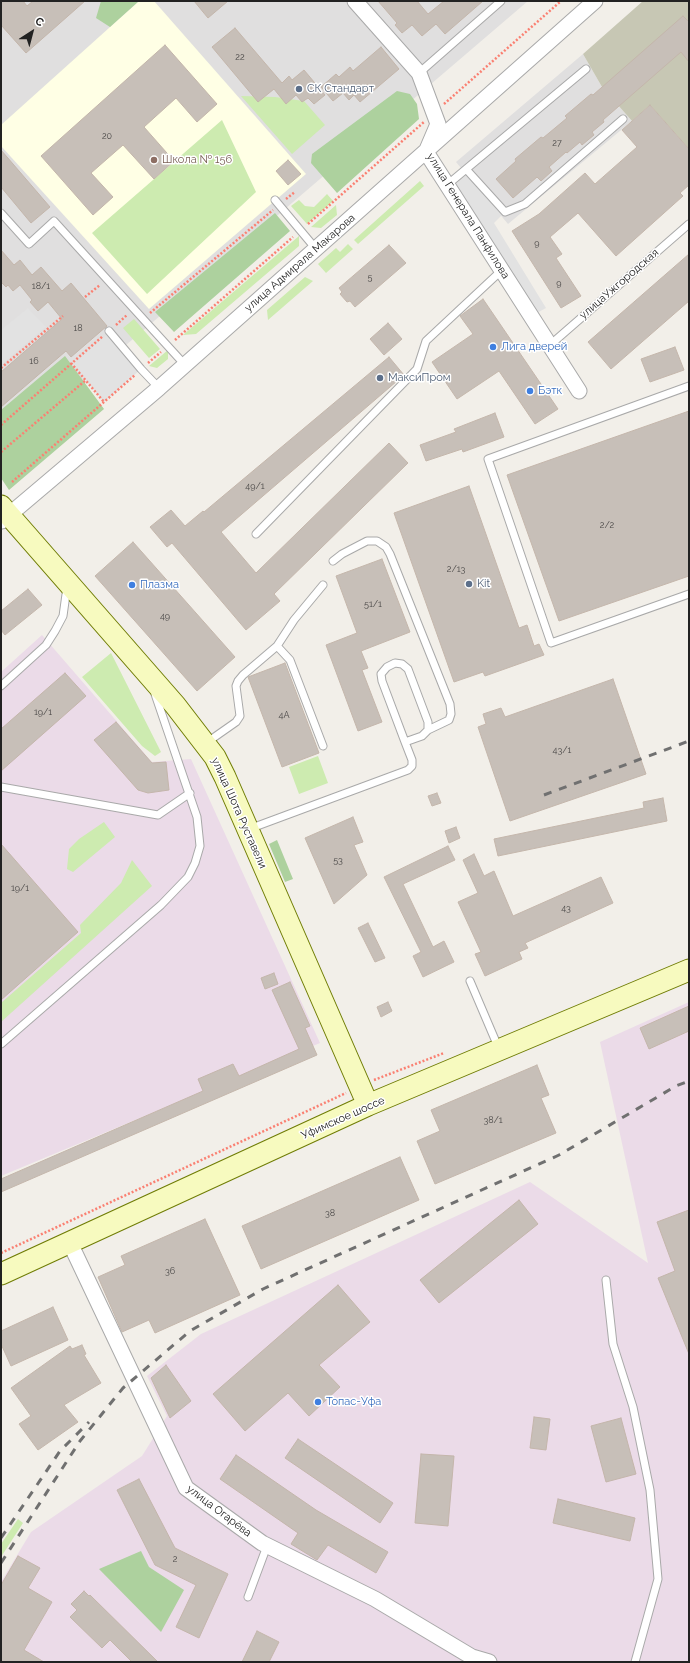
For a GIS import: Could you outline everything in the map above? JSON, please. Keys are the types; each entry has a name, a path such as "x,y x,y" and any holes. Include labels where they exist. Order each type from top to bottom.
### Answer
{"main road":[{"name":"улица Шота Руставели","path":"4,514 68,583 205,743 225,777 368,1105"},
{"name":"Уфимское шоссе","path":"1,1274 368,1105 500,1051 689,970"}],"street":[{"name":"улица Генерала Панфилова","path":"355,1 419,73 438,124 426,152 580,391"},
{"name":"улица Адмирала Макарова","path":"4,514 159,388 595,1"},
{"name":"улица Огарёва","path":"70,1243 186,1488 267,1546 374,1599 472,1659 489,1662"}],"lane":[{"path":"419,73 501,1"},
{"path":"447,185 586,69"},
{"path":"466,169 505,212 525,204 623,119"},
{"path":"277,203 316,250"},
{"path":"1,213 29,244 54,221 185,365"},
{"name":"улицаУжгородская","path":"550,345 689,224"},
{"path":"256,534 417,369 426,341 502,270"},
{"path":"109,331 159,388"},
{"path":"689,386 488,459 551,642 689,594"},
{"path":"333,562 342,554 367,541 378,541 386,547 390,554 450,704 451,714 449,720 428,730 422,736 405,742"},
{"path":"1,686 46,645 56,632 63,616 68,583"},
{"path":"205,743 236,722 240,716 236,686 238,682 243,675 277,646 294,620 323,585"},
{"path":"277,646 290,660 323,746"},
{"path":"247,830 408,770 412,766 412,760 382,681 381,674 387,667 395,663 402,664 408,669 428,722 428,730"},
{"path":"1,1044 161,906 188,877 195,864 200,846 197,817 149,676"},
{"path":"1,787 158,815 190,793"},
{"path":"470,981 500,1051"},
{"path":"606,1280 613,1344 633,1406 650,1490 658,1579 635,1662"},
{"path":"248,1597 267,1546"}],"path":[{"path":"143,319 277,203"},
{"path":"12,482 300,231"},
{"path":"85,297 107,279"},
{"path":"1,425 134,309"},
{"path":"1,368 62,316"},
{"path":"71,363 104,402"},
{"path":"1,452 86,380"}],"shaded area":[{"path":"1,1 528,1 1,452"},
{"name":"Школа № 156","path":"139,1 154,1 306,174 149,309 1,146 1,125"},
{"path":"643,1 689,1 689,149 650,105 632,121 602,87 583,54"},
{"path":"583,54 602,87 632,121 508,224 456,162"},
{"path":"467,174 502,215 494,223 546,308 535,314 455,184"},
{"path":"28,308 46,327 1,365 1,330"},
{"path":"110,332 141,369 104,402 71,363"},
{"path":"42,635 152,762 191,759 320,1043 1,1176 1,672"},
{"path":"689,1002 689,1662 1,1662 1,1582 31,1532 142,1456 167,1416 147,1376 201,1334 530,1182 648,1263 600,1042"}],"green space":[{"path":"101,1 139,1 110,27 96,18"},
{"path":"397,91 410,94 417,104 419,119 337,193 311,163 312,154"},
{"path":"241,96 275,97 304,101 325,125 292,154"},
{"path":"222,120 256,192 147,294 92,233"},
{"path":"420,181 424,186 358,244 354,240"},
{"path":"327,194 333,201 307,224 291,206 299,200 305,206 314,207"},
{"path":"336,205 337,215 321,228 311,227"},
{"path":"275,213 290,231 174,332 155,312"},
{"path":"299,236 299,246 196,334 183,335"},
{"path":"348,244 353,249 326,273 318,264 336,248 340,252"},
{"path":"305,277 313,281 268,320 267,310"},
{"path":"134,319 160,349 149,358 123,328"},
{"path":"168,350 168,359 157,368 149,366"},
{"path":"65,356 104,409 9,490 1,478 1,410"},
{"path":"111,653 161,752 155,756 142,746 82,677"},
{"path":"318,756 328,783 299,794 289,767"},
{"path":"104,822 115,837 73,872 67,869 69,849 79,839"},
{"path":"277,840 293,879 285,882 269,844"},
{"path":"132,860 152,886 1,1022 1,1003 81,933 80,925 121,883"},
{"path":"18,1519 23,1523 1,1557 1,1544"},
{"path":"141,1551 149,1567 184,1590 161,1632 99,1569"}],"building":[{"path":"1,1 23,1 27,6 33,1 85,1 26,53 1,25"},
{"path":"194,1 228,1 208,18"},
{"path":"378,1 417,1 428,14 444,1 483,1 445,34 436,24 422,36 412,25 402,33 395,25 397,23"},
{"path":"683,16 689,22 689,62 681,52 603,120 604,122 592,132 594,135 582,145 580,142 567,153 566,152 549,167 552,171 541,181 537,177 513,198 496,179 516,161 515,159 567,118 565,116 591,94 593,95"},
{"path":"235,28 282,83 289,76 292,80 304,70 325,95 314,104 308,98 302,102 296,95 286,104 274,89 258,102 212,47"},
{"path":"165,45 217,104 197,122 176,98 144,127 174,161 154,179 123,145 91,173 113,197 93,215 41,156"},
{"path":"381,47 399,69 360,102 354,95 349,100 343,93 333,101 321,87 336,74 339,77 350,67 353,71"},
{"path":"650,105 689,149 689,185 680,193 683,196 616,256 578,213 550,237 562,254 556,258 581,296 561,308 512,231 539,214 585,173 595,184 637,147 622,130"},
{"path":"1,150 50,207 31,223 1,187"},
{"path":"288,160 301,174 288,185 276,171"},
{"path":"389,245 406,263 355,307 350,301 347,302 340,294 342,292 339,288"},
{"path":"1,250 14,265 20,260 32,275 41,267 62,291 71,283 107,326 71,357 66,351 1,407 1,372 62,319 48,302 38,311 30,302 32,300 20,285 13,291 8,285 6,287 1,282"},
{"path":"689,254 689,301 611,369 588,342"},
{"path":"483,299 558,409 535,424 499,371 457,399 432,362 473,334 460,316"},
{"path":"388,323 402,339 384,355 370,339"},
{"path":"675,347 684,370 650,382 641,359"},
{"path":"389,357 404,375 221,532 256,573 389,443 408,463 274,594 280,601 246,630 172,543 167,547 150,527 171,510 185,526 203,511 204,512"},
{"path":"689,411 689,576 559,621 507,475"},
{"path":"495,413 504,437 463,452 462,449 426,461 420,445 456,432 454,429"},
{"path":"469,486 519,628 527,625 534,646 539,644 544,655 485,676 483,672 454,682 394,513"},
{"path":"133,542 235,657 197,691 95,576"},
{"path":"382,559 410,632 361,651 368,668 362,670 382,722 358,731 326,645 357,633 336,576"},
{"path":"28,589 42,605 5,635 1,630 1,611"},
{"path":"285,663 319,753 282,767 248,677"},
{"path":"65,673 86,696 1,771 1,729"},
{"path":"613,679 646,774 510,821 478,727 486,724 483,714 501,708 505,717"},
{"path":"116,722 152,763 166,762 169,790 148,793 138,790 94,740"},
{"path":"437,793 441,803 432,806 428,796"},
{"path":"663,798 667,821 498,856 494,839 644,808 643,802"},
{"path":"353,817 363,842 354,845 367,875 334,904 305,838"},
{"path":"456,827 460,838 449,843 445,831"},
{"path":"1,844 78,932 1,1000"},
{"path":"448,846 455,860 403,884 433,947 444,941 454,962 423,977 413,956 421,952 384,877"},
{"path":"474,854 484,876 494,871 513,916 601,877 613,903 525,943 528,948 519,952 522,959 485,976 475,954 481,952 458,902 478,893 463,860"},
{"path":"368,923 385,958 375,962 358,928"},
{"path":"274,973 278,984 265,989 261,978"},
{"path":"290,982 310,1026 305,1028 317,1055 1,1192 1,1179 203,1091 198,1079 233,1064 239,1076 299,1049 272,990"},
{"path":"388,1002 392,1011 381,1017 377,1007"},
{"path":"689,1006 689,1031 649,1049 640,1028"},
{"path":"537,1065 549,1095 541,1098 556,1133 435,1184 417,1141 440,1131 431,1110"},
{"path":"400,1157 419,1200 261,1269 242,1226"},
{"path":"519,1200 538,1224 439,1303 420,1280"},
{"path":"689,1210 689,1354 658,1278 675,1271 657,1222"},
{"path":"205,1219 240,1295 155,1333 149,1320 122,1332 98,1277 125,1265 121,1256"},
{"path":"338,1285 370,1322 319,1365 340,1387 309,1416 288,1393 245,1431 213,1394"},
{"path":"53,1307 68,1340 11,1366 1,1344 1,1331"},
{"path":"82,1345 86,1354 84,1355 101,1383 64,1405 78,1422 38,1450 19,1424 31,1416 11,1388 70,1346 72,1349"},
{"path":"166,1365 191,1401 170,1418 151,1378"},
{"path":"534,1417 550,1419 546,1450 530,1448"},
{"path":"621,1418 636,1474 606,1482 591,1426"},
{"path":"298,1439 393,1503 380,1523 285,1458"},
{"path":"421,1454 454,1456 448,1526 415,1523"},
{"path":"236,1455 316,1510 388,1552 376,1573 328,1545 317,1560 291,1544 298,1533 220,1479"},
{"path":"139,1479 175,1548 228,1574 199,1638 176,1627 196,1585 155,1565 117,1490"},
{"path":"558,1499 635,1518 630,1541 553,1523"},
{"path":"18,1556 40,1568 28,1588 52,1602 24,1650 44,1662 1,1662 1,1585"},
{"path":"84,1591 89,1596 90,1595 158,1662 132,1662 110,1640 102,1648 70,1617 77,1610 71,1604"},
{"path":"257,1631 279,1642 269,1662 242,1662"}],"railway":[{"path":"544,795 689,741"},
{"path":"1,1563 80,1441 123,1388 190,1331 263,1289 559,1155 676,1086 689,1081"},
{"path":"1,1538 60,1451 89,1422"}],"place":[{"name":"СК Стандарт","path":"299,89"},
{"name":"Школа № 156","path":"154,160"},
{"name":"Лига дверей","path":"493,347"},
{"name":"МаксиПром","path":"380,378"},
{"name":"Бэтк","path":"530,391"},
{"name":"Kit","path":"469,584"},
{"name":"Плазма","path":"132,585"},
{"name":"Топас-Уфа","path":"318,1402"}]}
